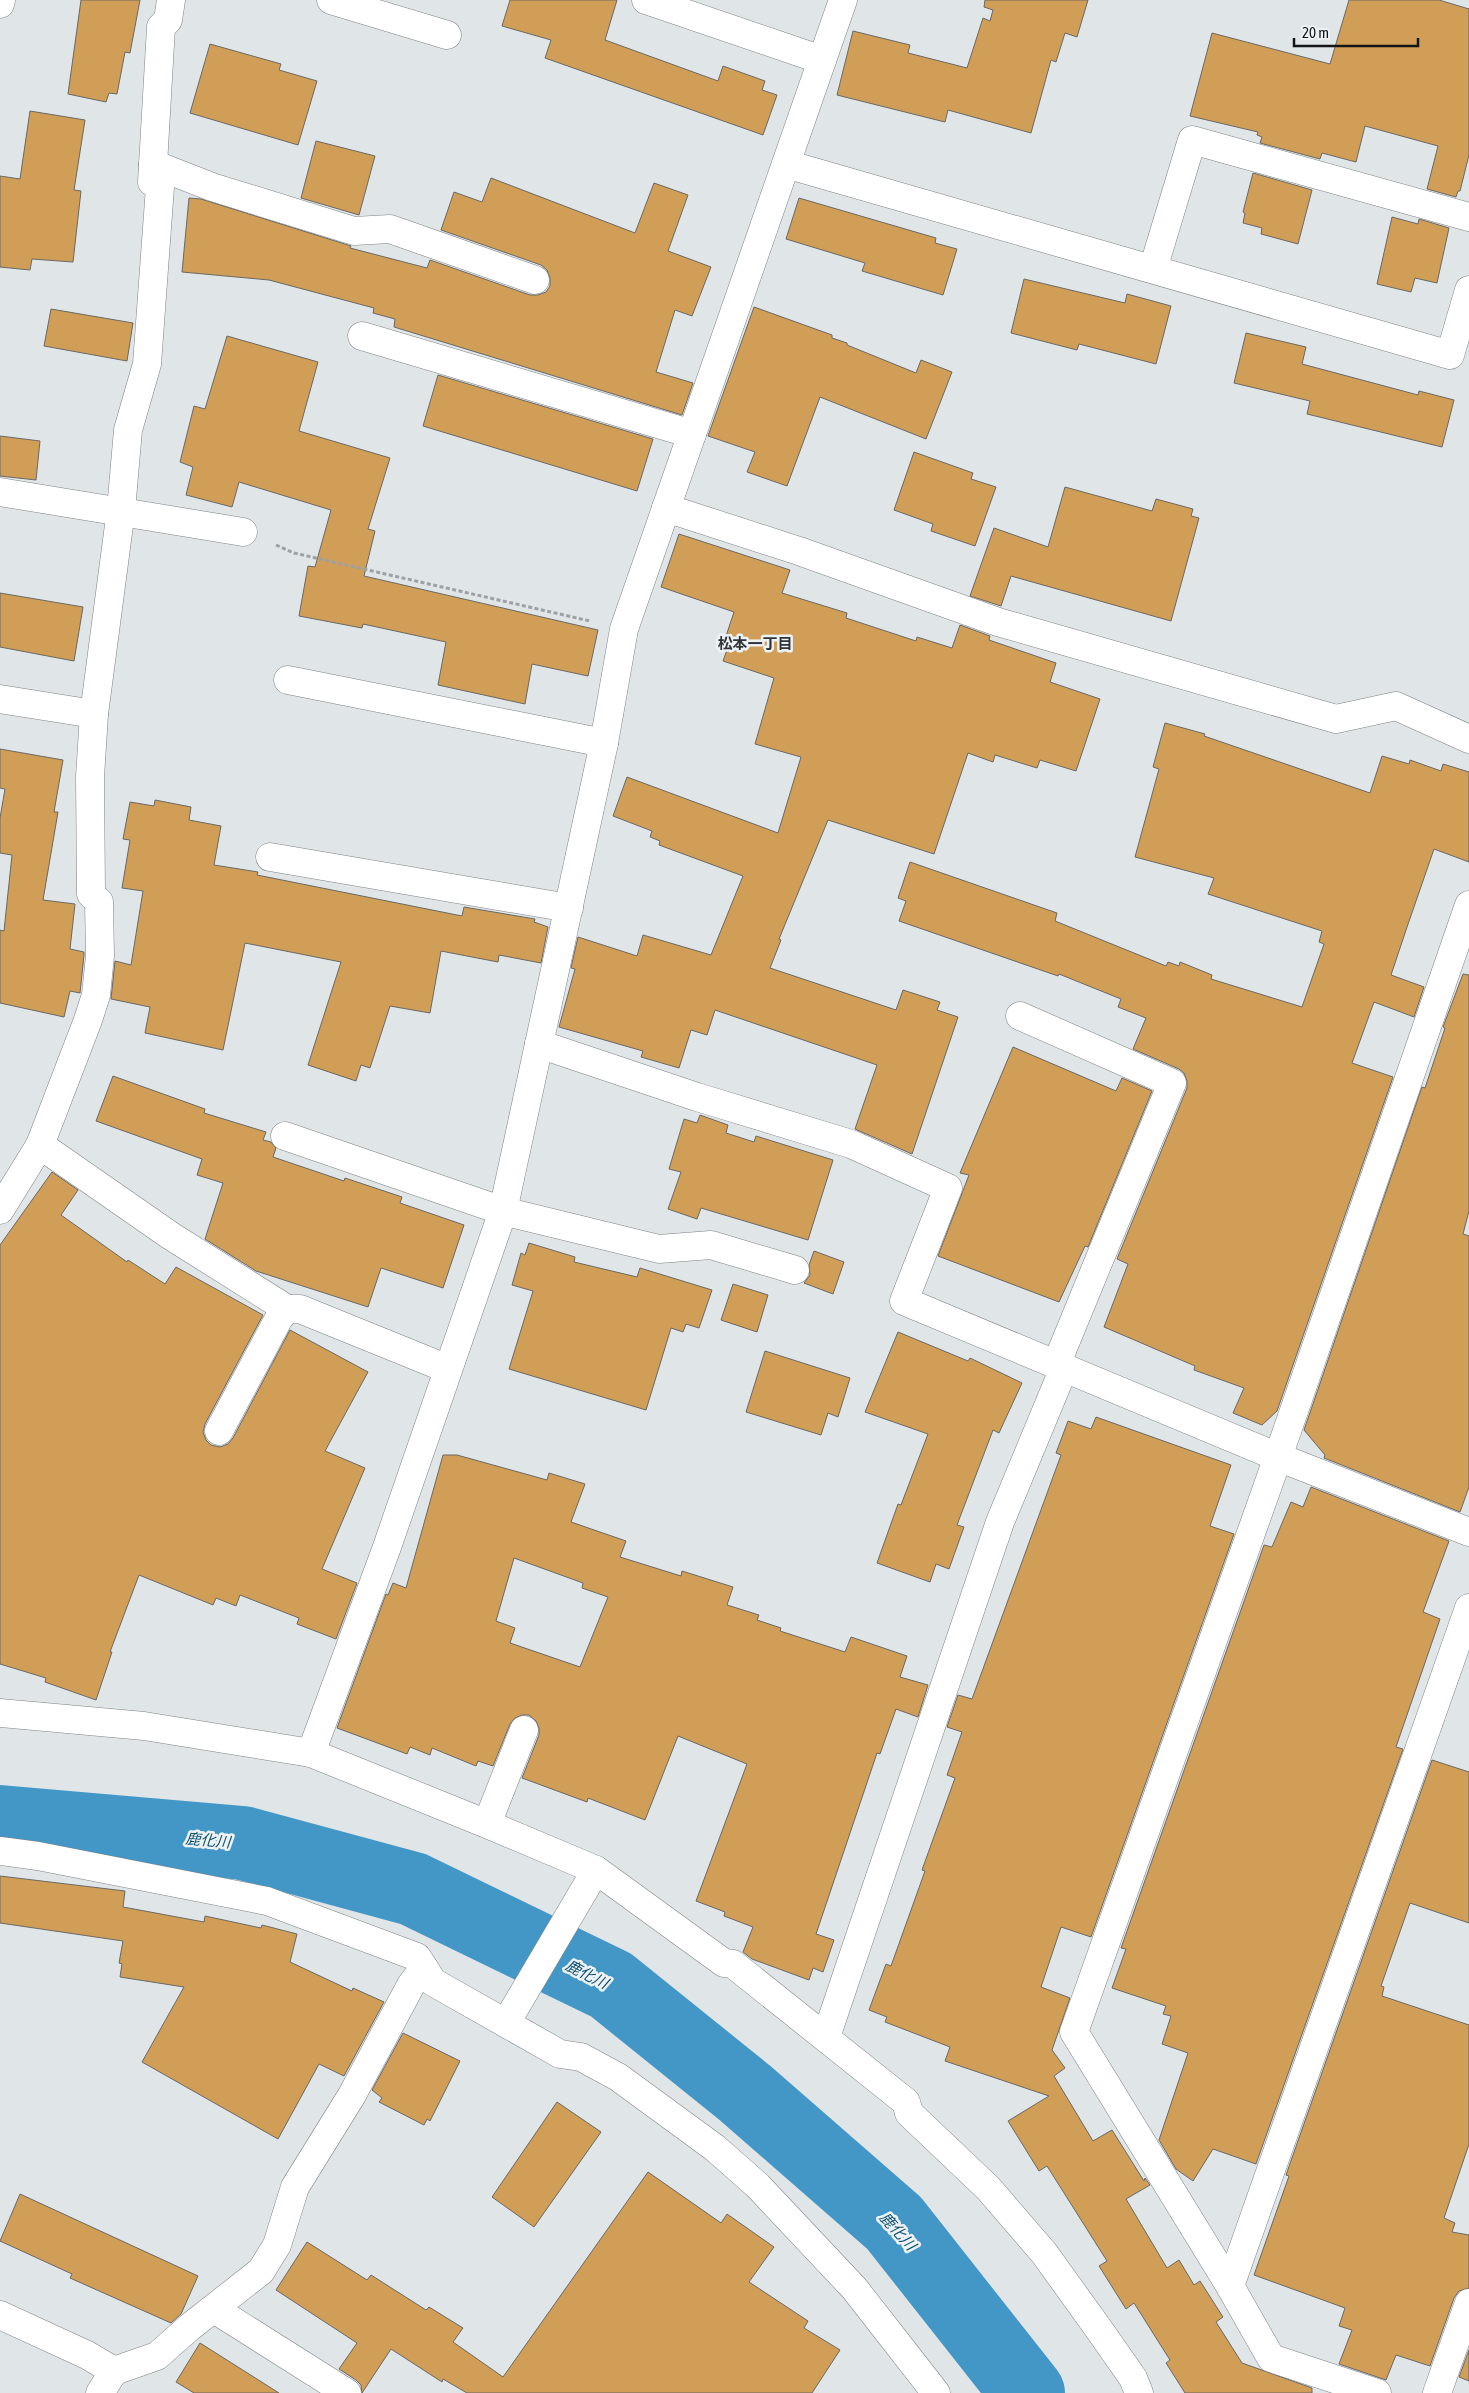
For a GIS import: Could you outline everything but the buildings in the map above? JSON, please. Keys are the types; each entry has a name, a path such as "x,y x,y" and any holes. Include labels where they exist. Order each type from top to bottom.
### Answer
{"street":[{"path":"0,4 1,0"},
{"path":"0,1210 40,1145 69,1072 96,995 100,956 99,902 91,894 90,777 94,714 120,510 128,430 147,364 160,186 152,182 161,27 168,20 171,0"},
{"path":"330,0 447,35"},
{"path":"646,0 822,60"},
{"path":"311,1753 387,1547 503,1211 604,743 624,629 843,0"},
{"path":"1153,269 1192,140 1469,217"},
{"path":"153,164 212,187 354,231 390,229 535,280"},
{"path":"786,164 1450,354 1469,290"},
{"path":"362,336 692,434"},
{"path":"0,492 120,510 242,532"},
{"path":"666,508 799,551 998,622 1317,714 1336,719 1396,706 1469,738"},
{"path":"288,680 604,743"},
{"path":"0,699 94,714"},
{"path":"270,857 569,908"},
{"path":"1377,2393 1271,2358 1230,2286 1074,2032 1278,1457 1469,905"},
{"path":"826,2037 1000,1522 1172,1083 1020,1016"},
{"path":"539,1044 697,1097 851,1144 948,1188 904,1301 1278,1457 1469,1532"},
{"path":"285,1136 503,1211 659,1249 711,1245 795,1270"},
{"path":"40,1145 170,1236 287,1309 300,1309 448,1370"},
{"path":"220,1431 279,1318 287,1309"},
{"path":"1230,2286 1469,1608"},
{"path":"0,1713 144,1726 311,1753 596,1870 724,1963 733,1964 906,2102 909,2113 988,2188 1044,2253 1103,2335 1132,2378 1139,2393"},
{"path":"487,1824 524,1730"},
{"path":"0,1851 38,1856 267,1901 417,1957 433,1982 560,2054 581,2056 618,2077 715,2148 758,2186 854,2288 936,2393"},
{"path":"506,2023 596,1870"},
{"path":"0,2316 87,2355 107,2382 157,2356 260,2271 277,2245 295,2187 352,2095 411,1985 424,1968"},
{"path":"1437,2393 1469,2303"},
{"path":"214,2309 347,2393"}],"path":[{"path":"242,532 294,553 624,629"}],"waterway":[{"name":"鹿化川","path":"0,1822 243,1843 413,1889 611,1985 745,2093 894,2223 1028,2393"}],"district":[{"name":"松本一丁目","path":"755,643"}]}
